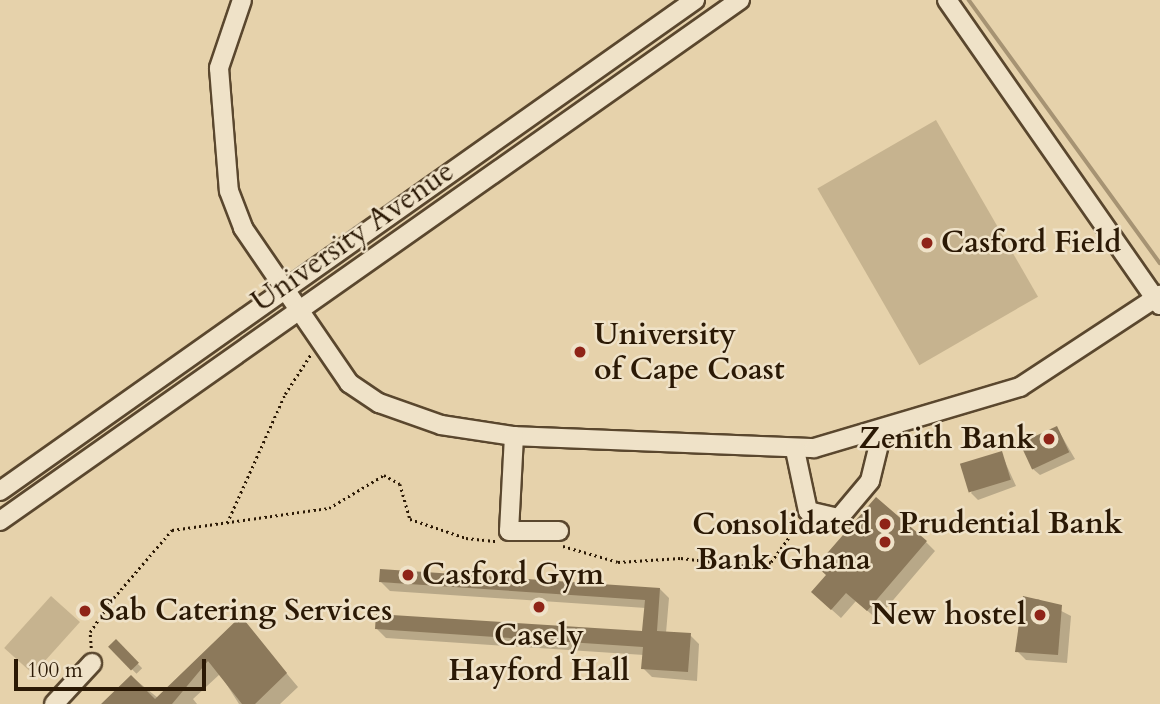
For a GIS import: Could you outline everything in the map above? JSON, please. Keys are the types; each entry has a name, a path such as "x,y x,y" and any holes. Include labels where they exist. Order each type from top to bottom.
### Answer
{"street":[{"path":"242,0 219,68 229,191 243,228 287,285 298,308 349,383 379,403 441,425 514,436 795,450 882,432 1020,387 1159,299 947,0"},
{"name":"University Avenue","path":"0,491 287,285 695,0"},
{"name":"University Avenue","path":"0,521 298,308 740,0"},
{"path":"795,450 808,511 839,518 870,481 882,432"},
{"path":"514,436 509,531 555,539"},
{"path":"54,704 92,663"}],"path":[{"path":"226,523 285,394 320,339"},
{"path":"92,663 90,632 172,530 329,508 384,475 400,484 410,519 466,538 501,541"},
{"path":"555,539 618,562 681,558 747,566 771,562 808,511"}],"shaded area":[{"name":"Casford Field","path":"936,120 1038,297 919,365 817,188"},
{"path":"51,596 80,622 33,674 4,648"}],"building":[{"path":"1057,426 1069,452 1032,470 1020,443"},
{"path":"1002,451 1011,480 969,493 960,464"},
{"path":"876,497 927,541 867,611 846,593 831,610 811,592 826,575 816,566"},
{"path":"380,569 660,588 657,631 691,633 688,672 641,669 643,647 375,629 376,614 642,631 645,600 379,582"},
{"path":"1023,596 1062,605 1058,655 1015,652"},
{"path":"241,616 287,673 255,704 242,704 208,661 172,704 101,704 131,675 155,699"},
{"path":"116,639 139,663 131,670 108,647"}],"waterway":[{"path":"969,0 1160,263"}],"place":[{"name":"Casford Field","path":"927,243"},
{"name":"University of Cape Coast","path":"580,352"},
{"name":"Zenith Bank","path":"1049,439"},
{"name":"Prudential Bank","path":"885,524"},
{"name":"Consolidated Bank Ghana","path":"885,542"},
{"name":"Casford Gym","path":"408,575"},
{"name":"Casely Hayford Hall","path":"539,607"},
{"name":"Sab Catering Services","path":"85,611"},
{"name":"New hostel","path":"1040,615"}]}
